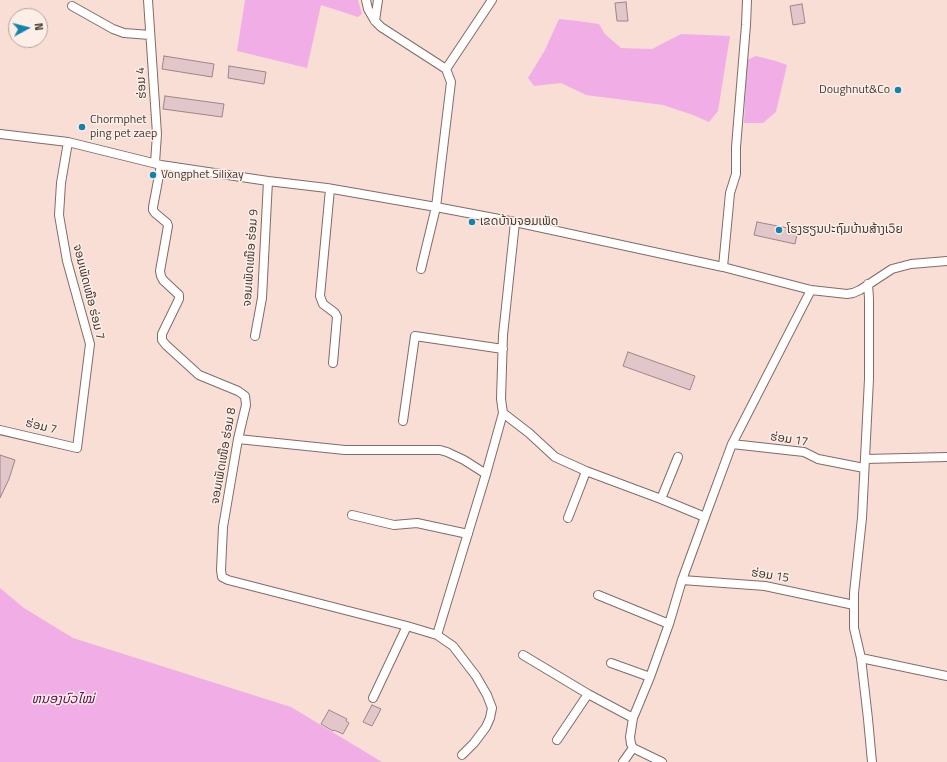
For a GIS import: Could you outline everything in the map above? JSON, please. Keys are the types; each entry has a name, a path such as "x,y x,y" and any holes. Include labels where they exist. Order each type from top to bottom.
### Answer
{"street":[{"name":"ຮ່ອມ 4","path":"148,0 158,164"},
{"path":"366,0 368,9 375,21 381,27 446,69 451,82 436,207 421,269"},
{"path":"375,21 378,0"},
{"path":"446,69 492,0"},
{"path":"723,267 730,193 736,174 736,147 748,0"},
{"path":"72,6 113,29 124,33 150,35"},
{"path":"0,134 68,142 158,164 330,189 515,222 723,267 811,290 847,294 854,293 892,269 926,262 947,261"},
{"name":"ຈອມເພັດເໜືອ ຮ່ອມ 7","path":"68,142 58,214 67,261 90,344 77,448"},
{"name":"ຈອມເພັດເໜືອ ຮ່ອມ 8","path":"158,164 153,210 167,223 168,226 160,271 163,280 180,294 179,300 162,334 162,340 199,375 238,391 245,396 246,405 238,439 223,528 222,577 228,580 407,626"},
{"name":"ຈອມເພັດເໜືອ ຮ່ອມ 9","path":"255,336 262,298 268,181"},
{"path":"330,189 320,296 323,304 336,313 337,317 333,363"},
{"path":"437,635 503,414 501,399 503,335 515,222"},
{"path":"868,284 869,379 862,518 854,593 854,628 861,658 872,762"},
{"path":"662,762 633,748 630,737 633,718 650,677 669,624 682,580 732,444 811,290"},
{"path":"404,421 415,336 503,349"},
{"path":"503,414 529,433 555,457 586,472 661,498 705,517"},
{"name":"ຮ່ອມ 7","path":"0,430 77,448"},
{"path":"238,439 345,450 440,450 464,460 486,474"},
{"name":"ຮ່ອມ 17","path":"732,444 804,452 818,459 864,468"},
{"path":"661,498 678,457"},
{"path":"865,459 947,457"},
{"path":"568,518 586,472"},
{"path":"352,515 394,524 417,523 468,534"},
{"name":"ຮ່ອມ 15","path":"682,580 764,586 854,605"},
{"path":"598,596 669,624"},
{"path":"373,698 407,626 437,635 453,646 476,676 487,694 492,708 486,727 474,743 462,755"},
{"path":"523,655 588,694 633,718"},
{"path":"861,658 947,676"},
{"path":"611,663 650,677"},
{"path":"557,740 588,694"},
{"path":"623,762 633,748"}],"water":[{"path":"245,0 358,0 362,14 358,17 321,5 307,68 237,51"},
{"path":"559,19 599,24 605,34 621,48 652,49 681,34 730,36 718,111 709,122 663,105 586,95 561,83 534,86 528,78 545,50"},
{"path":"756,56 787,65 776,112 763,123 744,123 747,60"},
{"name":"ຫນອງບົວໄໝ່","path":"0,588 24,608 73,638 291,707 382,762 0,762"}],"building":[{"path":"626,2 628,21 617,21 615,3"},
{"path":"802,4 805,23 793,25 790,6"},
{"path":"164,56 214,64 212,77 162,69"},
{"path":"229,66 266,72 264,84 228,78"},
{"path":"165,96 224,104 222,117 163,109"},
{"path":"757,222 798,230 795,244 754,235"},
{"path":"628,352 695,376 690,390 623,366"},
{"path":"0,455 15,460 9,479 0,498"},
{"path":"372,705 381,709 372,726 363,722"},
{"path":"329,710 347,719 346,721 349,723 343,734 334,730 333,731 321,724"}],"place":[{"name":"Doughnut&Co","path":"898,90"},
{"name":"Chormphet ping pet zaep","path":"82,127"},
{"name":"Vongphet Silixay","path":"153,175"},
{"name":"ເຂດບ້ານຈອມເພັດ","path":"472,222"},
{"name":"ໂຮງຮຽນປະຖົມບ້ານສ້າງເວົຍ","path":"779,230"}]}
